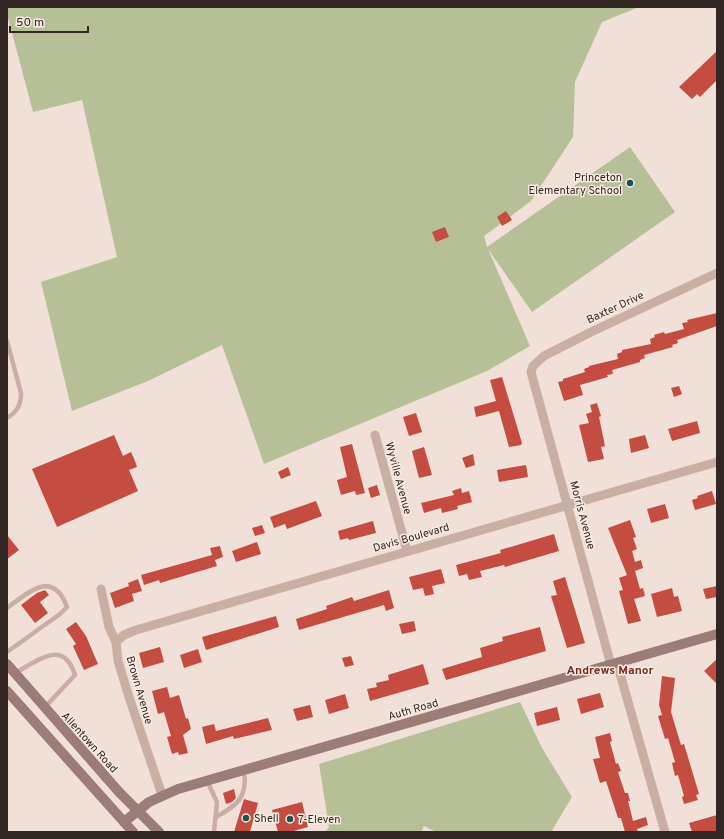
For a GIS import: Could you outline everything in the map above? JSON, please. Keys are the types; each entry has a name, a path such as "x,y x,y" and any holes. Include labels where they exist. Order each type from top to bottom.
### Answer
{"main road":[{"name":"Auth Road","path":"124,822 137,811 162,795 717,634"},
{"name":"Allentown Road","path":"7,664 44,708 137,811 159,832"},
{"path":"7,691 133,832"}],"street":[{"name":"Baxter Drive","path":"531,372 533,366 544,356 591,332 717,273"},
{"name":"Morris Avenue","path":"531,372 567,505 665,832"},
{"name":"Wyville Avenue","path":"375,435 407,551"},
{"name":"Davis Boulevard","path":"116,642 124,635 136,630 717,462"},
{"name":"Brown Avenue","path":"101,589 109,627 116,642 118,661 134,717 162,795"}],"lane":[{"path":"7,342 21,393 21,400 17,409 7,418"},
{"path":"7,608 28,593 46,585 53,586 63,598 67,607 60,614 7,652"},
{"path":"15,674 47,655 59,655 71,663 75,675 44,708"},
{"path":"216,817 232,808 240,800 246,784 244,770"},
{"path":"207,781 217,802 214,832"}],"green space":[{"path":"7,7 639,7 602,22 575,82 573,137 531,201 484,236 487,247 630,147 675,212 532,312 488,249 530,346 487,371 264,464 222,345 148,381 72,411 41,282 117,257 82,100 33,112 7,14"},
{"path":"520,702 542,748 572,797 551,832 436,832 424,826 421,832 325,832 329,827 319,764"}],"building":[{"path":"717,51 717,80 700,97 697,94 692,99 679,87"},
{"path":"506,211 512,220 502,226 497,217"},
{"path":"445,227 449,237 436,242 432,232"},
{"path":"717,313 717,326 677,340 678,343 672,345 673,347 644,355 645,358 640,360 640,362 612,370 613,374 607,375 608,377 580,385 583,395 564,401 558,382 563,381 563,379 585,372 584,369 589,366 618,359 617,354 622,352 622,350 651,344 650,339 655,337 654,335 684,329 682,323 688,322 687,320"},
{"path":"502,377 522,443 521,445 509,447 499,411 476,417 474,407 496,401 490,380"},
{"path":"679,386 682,394 674,397 671,388"},
{"path":"597,403 601,416 599,417 605,446 601,447 604,459 588,462 579,425 589,423 586,414 592,412 590,405"},
{"path":"416,413 422,432 409,436 403,417"},
{"path":"697,421 700,433 672,441 668,429"},
{"path":"114,435 123,456 131,452 135,461 137,467 129,470 138,491 57,527 32,469"},
{"path":"645,435 649,448 631,453 629,439"},
{"path":"352,444 365,493 356,495 355,491 341,495 337,480 347,477 340,447"},
{"path":"424,447 432,475 419,478 412,451"},
{"path":"473,454 475,465 466,468 462,458"},
{"path":"526,465 528,477 499,482 497,470"},
{"path":"288,467 291,475 281,479 278,472"},
{"path":"377,485 380,495 371,498 368,488"},
{"path":"461,488 462,493 469,491 472,502 457,506 458,509 442,513 441,508 424,513 421,503 454,495 452,491"},
{"path":"712,491 716,504 695,510 692,500 698,498 697,496"},
{"path":"316,501 322,516 287,529 285,524 274,528 270,517"},
{"path":"665,504 669,518 651,523 647,509"},
{"path":"630,520 636,537 633,538 637,549 632,551 635,562 641,560 643,568 635,571 640,589 643,588 645,596 634,599 641,621 628,624 619,591 623,590 619,578 627,575 608,528"},
{"path":"373,521 376,533 349,540 348,538 340,540 338,531"},
{"path":"262,525 265,533 255,536 252,528"},
{"path":"554,534 559,551 505,567 504,565 480,571 482,577 469,580 467,574 459,576 456,565 501,553 500,550"},
{"path":"7,535 19,550 7,559"},
{"path":"257,542 261,554 236,562 232,551"},
{"path":"220,546 223,557 215,560 217,566 160,583 159,580 144,585 141,575 212,555 210,548"},
{"path":"441,569 445,583 432,586 434,594 425,596 423,588 413,590 409,577"},
{"path":"565,577 585,643 567,648 551,596 557,595 553,581"},
{"path":"138,579 142,591 132,594 134,601 115,608 110,593 129,586 128,583"},
{"path":"717,586 717,597 706,599 703,589"},
{"path":"672,588 674,597 678,596 682,611 657,617 651,594"},
{"path":"45,590 49,595 40,602 48,613 35,623 21,605 37,593"},
{"path":"389,590 394,608 386,611 384,605 299,630 296,619 327,609 326,606 352,597 354,601"},
{"path":"276,616 279,627 206,650 202,637"},
{"path":"414,621 416,631 402,634 399,624"},
{"path":"76,622 86,636 98,664 84,670 73,646 76,644 66,629"},
{"path":"540,627 546,651 446,680 442,669 482,657 480,648 503,641 502,637"},
{"path":"160,647 164,662 143,668 139,653"},
{"path":"198,649 202,662 184,668 180,655"},
{"path":"351,656 354,665 345,667 342,658"},
{"path":"717,659 717,684 704,671"},
{"path":"423,664 429,684 370,701 367,689 377,687 376,683 389,680 388,675"},
{"path":"662,676 675,678 671,712 681,745 684,744 699,794 696,795 698,800 684,804 682,797 684,796 678,775 675,776 672,763 675,762 668,738 665,739 658,716 662,715 659,705"},
{"path":"167,687 170,698 179,695 186,719 188,718 191,729 183,735 188,753 179,755 178,752 172,754 167,737 171,736 164,712 158,714 152,691"},
{"path":"600,693 604,707 581,714 577,699"},
{"path":"345,694 349,708 329,714 325,700"},
{"path":"310,705 313,717 297,721 293,709"},
{"path":"557,707 560,720 537,726 534,713"},
{"path":"268,718 272,730 234,739 233,736 206,744 202,727 214,724 216,731"},
{"path":"610,733 612,741 610,742 616,764 618,763 621,771 618,772 625,793 628,793 630,801 628,801 633,821 646,817 648,825 637,829 638,832 625,832 621,818 618,818 606,781 600,783 593,759 600,758 595,737"},
{"name":"Shell","path":"234,789 236,798 232,802 226,804 223,793"},
{"name":"Shell","path":"244,799 258,803 250,832 234,832"},
{"name":"7-Eleven","path":"302,802 308,827 290,832 278,832 272,810"},
{"path":"717,815 717,832 692,832 689,823"}],"place":[{"name":"Princeton Elementary School","path":"630,183"},
{"name":"Shell","path":"246,818"},
{"name":"7-Eleven","path":"290,819"}],"district":[{"name":"Andrews Manor","path":"610,670"}]}
